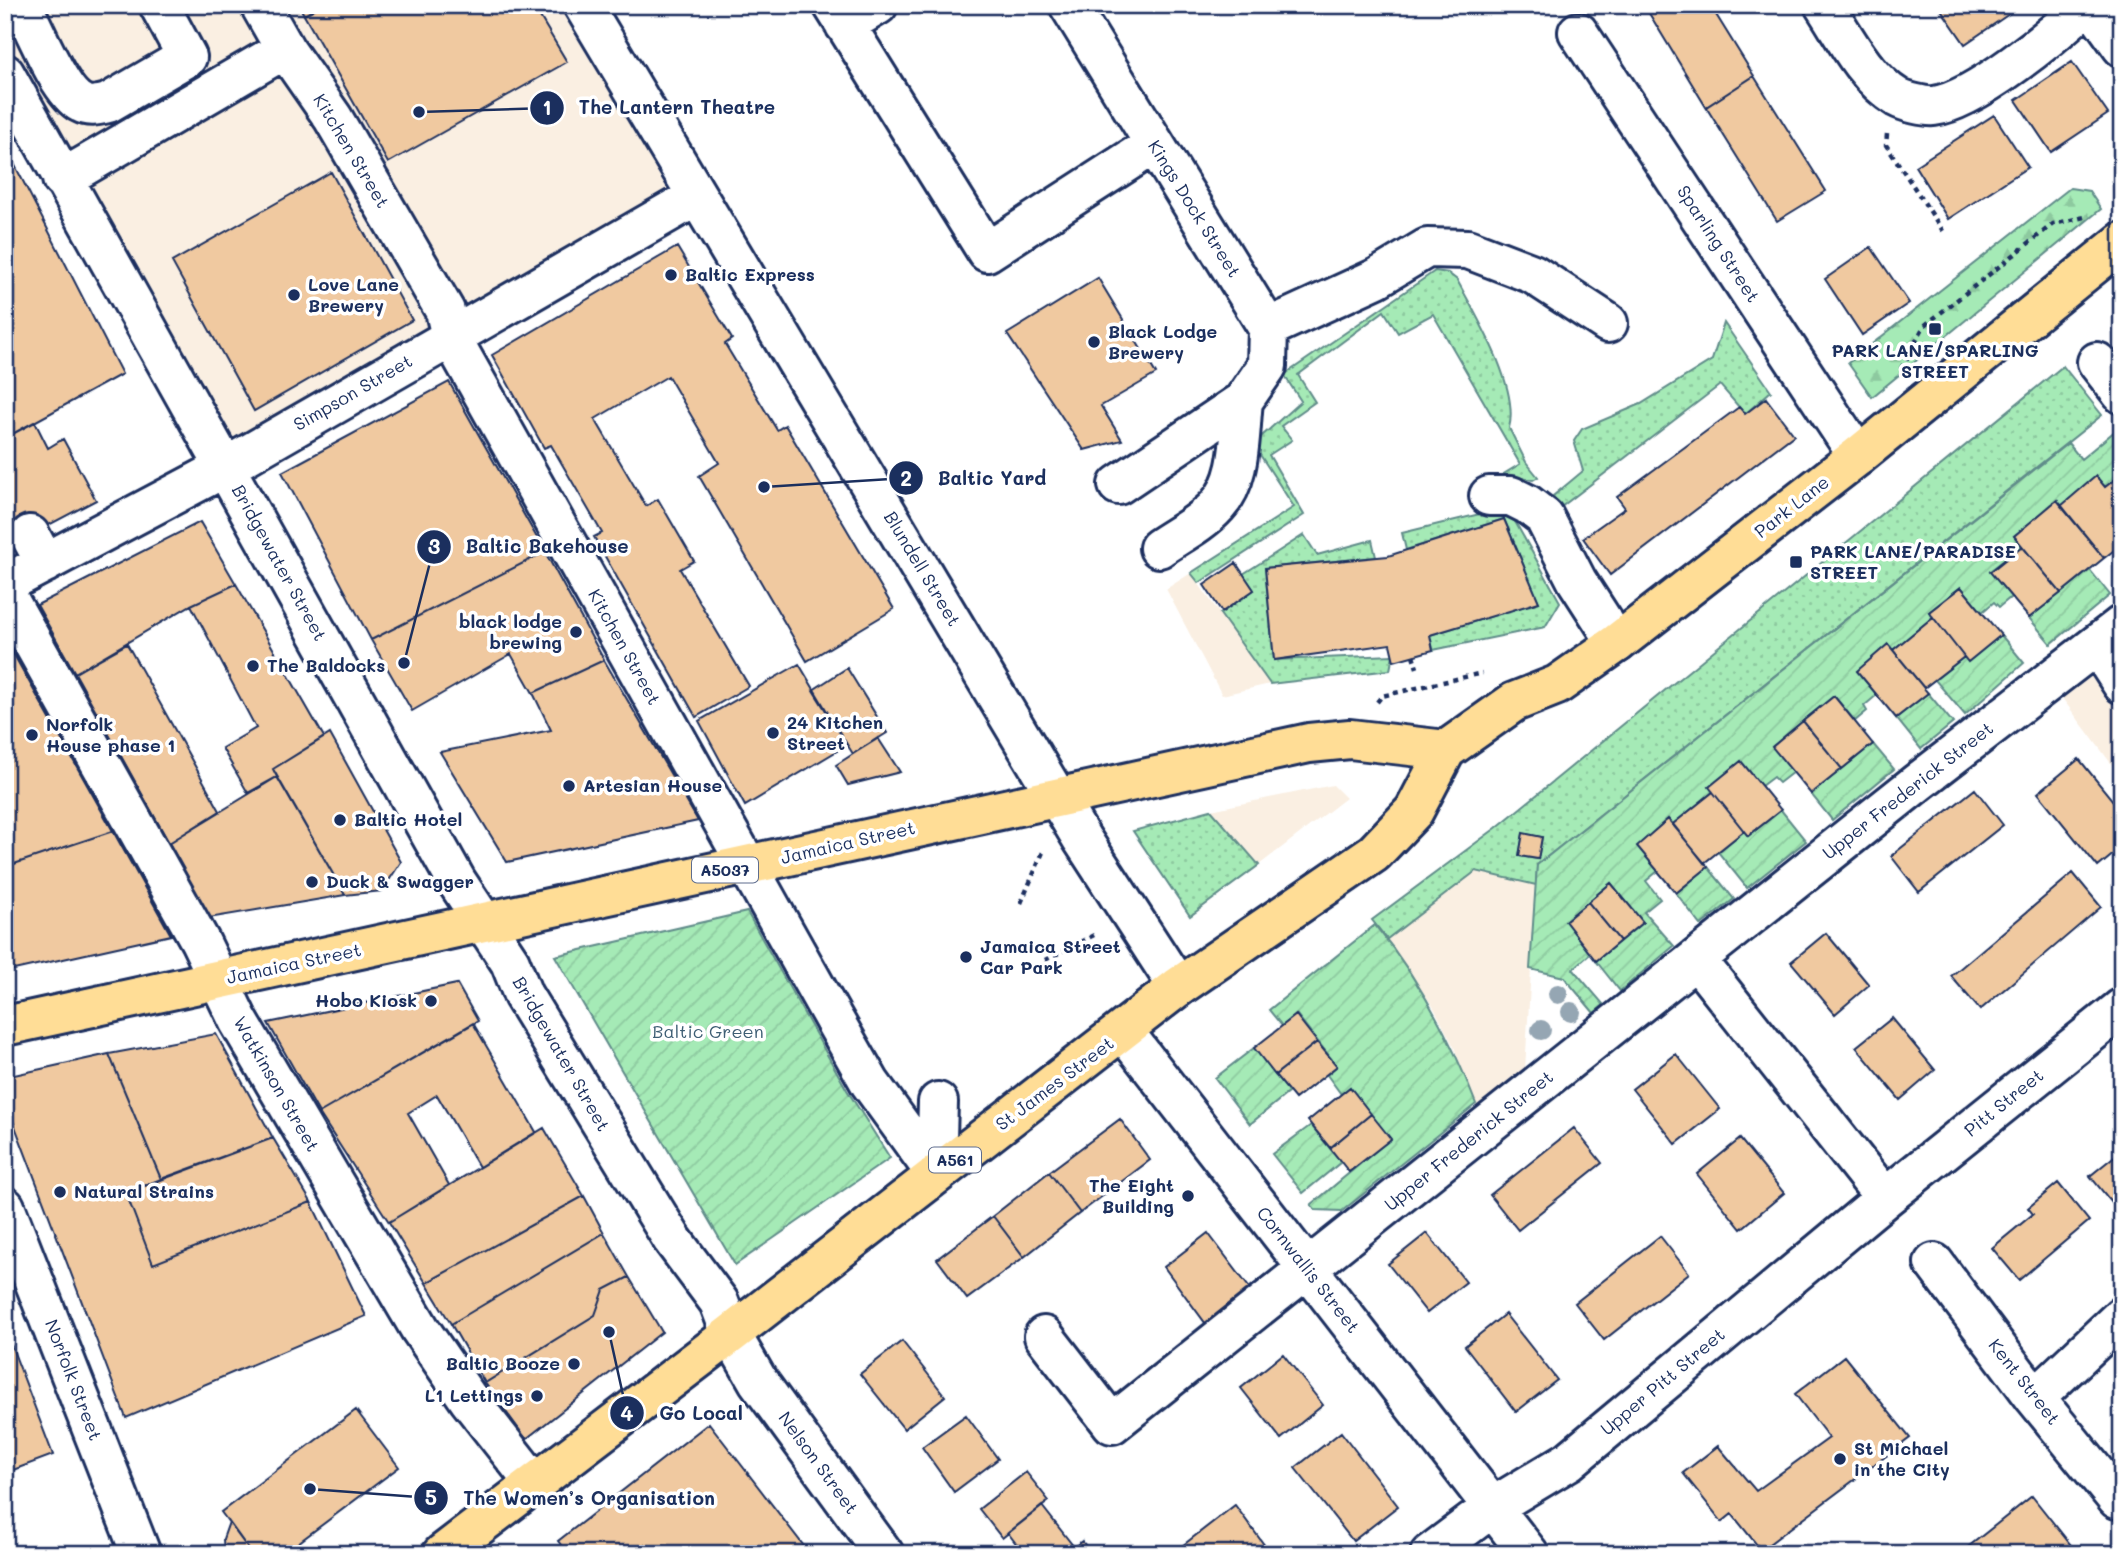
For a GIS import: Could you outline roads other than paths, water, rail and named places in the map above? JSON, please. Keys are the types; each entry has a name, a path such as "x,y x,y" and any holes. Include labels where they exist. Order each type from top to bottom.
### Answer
{"main road":[{"name":"Park Lane","path":"1446,750 1514,702 1557,685 1617,643 1858,456 2111,227"},
{"name":"Jamaica Street","path":"5,1026 1308,743 1350,739 1446,750"},
{"name":"St James Street","path":"442,1554 1124,1032 1178,987 1374,853 1415,811 1446,750"}],"street":[{"path":"22,5 68,92 83,104 95,106 108,103 187,57 159,5"},
{"name":"Kitchen Street","path":"260,5 285,49 321,125 445,311 451,337 870,1083 936,1174"},
{"name":"Blundell Street","path":"583,5 1058,796 1178,987"},
{"path":"878,5 839,15 987,252 1153,145"},
{"name":"Kings Dock Street","path":"1069,5 1268,328"},
{"path":"1824,5 1866,69 1899,99 1933,107 1970,93 2062,27 2086,5"},
{"path":"2092,5 2122,47"},
{"name":"Sparling Street","path":"1578,32 1858,456"},
{"path":"62,179 285,49"},
{"name":"Bridgewater Street","path":"5,74 457,882 509,962 523,995 672,1240 719,1302 731,1334"},
{"name":"Simpson Street","path":"5,584 37,549 226,467 697,196"},
{"path":"1118,485 1243,401 1267,366 1268,328 1359,287 1427,248 1468,249 1533,274 1608,323"},
{"path":"2097,362 2122,394"},
{"path":"1159,548 1216,508 1228,492 1235,472 1243,401"},
{"path":"1489,496 1511,496 1544,517 1583,590 1617,643"},
{"name":"Watkinson Street","path":"5,593 220,980 237,1020 420,1329 469,1401 535,1484"},
{"path":"2109,635 2122,684"},
{"name":"Upper Frederick Street","path":"1044,1336 1112,1424 1917,783 2109,635"},
{"path":"1696,958 1885,1198"},
{"name":"Pitt Street","path":"1885,1198 2122,1008"},
{"name":"Cornwallis Street","path":"1124,1032 1529,1554"},
{"path":"936,1174 938,1102"},
{"name":"Upper Pitt Street","path":"1430,1554 1494,1506 1569,1461 1885,1198"},
{"name":"Norfolk Street","path":"5,1207 141,1554"},
{"name":"Kent Street","path":"1934,1263 2035,1398 2117,1499"},
{"path":"2035,1398 2122,1316"},
{"name":"Nelson Street","path":"731,1334 758,1381 884,1554"}],"place":[{"name":"The Lantern Theatre","path":"419,112"},
{"name":"Baltic Express","path":"671,275"},
{"name":"Love Lane Brewery","path":"294,295"},
{"name":"PARK LANE/SPARLING STREET","path":"1935,329"},
{"name":"Black Lodge Brewery","path":"1094,342"},
{"name":"Baltic Yard","path":"764,487"},
{"name":"PARK LANE/PARADISE STREET","path":"1796,562"},
{"name":"black lodge brewing","path":"576,632"},
{"name":"Baltic Bakehouse","path":"404,663"},
{"name":"The Baldocks","path":"253,666"},
{"name":"24 Kitchen Street","path":"773,733"},
{"name":"Norfolk House phase 1","path":"32,735"},
{"name":"Artesian House","path":"569,786"},
{"name":"Baltic Hotel","path":"340,820"},
{"name":"Duck & Swagger","path":"312,882"},
{"name":"Jamaica Street Car Park","path":"966,957"},
{"name":"Hobo Kiosk","path":"431,1001"},
{"name":"Natural Strains","path":"60,1192"},
{"name":"The Eight Building","path":"1188,1196"},
{"name":"Go Local","path":"609,1332"},
{"name":"Baltic Booze","path":"574,1364"},
{"name":"L1 Lettings","path":"537,1396"},
{"name":"St Michael in the City","path":"1840,1459"},
{"name":"The Women’s Organisation","path":"310,1489"}],"park label":[{"name":"Baltic Green","path":"708,1032"}]}
